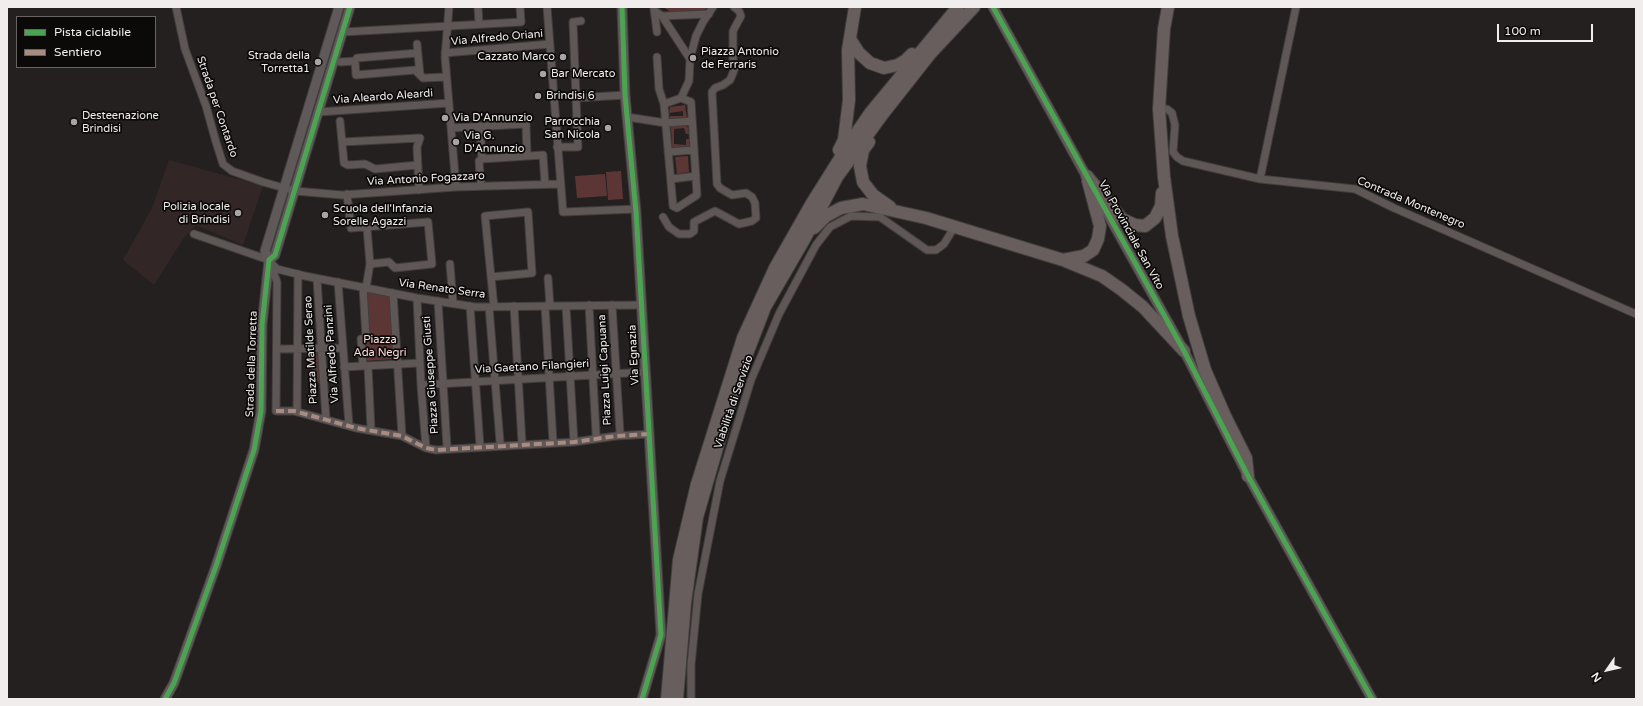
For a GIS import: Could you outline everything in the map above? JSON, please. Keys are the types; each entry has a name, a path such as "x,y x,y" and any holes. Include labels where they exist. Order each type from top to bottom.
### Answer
{"highway":[{"path":"667,699 679,560 696,484 742,338 775,268 812,203 844,140 849,100 848,50 855,7"},
{"path":"678,699 685,603 697,517 736,382 765,307 805,238 837,177 905,85 930,54 974,7"},
{"path":"1168,7 1164,29 1159,110 1164,177 1172,236 1189,316 1205,370 1225,416 1246,458 1248,476"},
{"path":"850,39 858,53 870,63 884,68 906,60 955,11"},
{"path":"812,203 871,112 955,11"},
{"path":"894,210 873,195 863,182 860,166 864,150 903,94 905,85"},
{"path":"1087,176 1122,219 1135,225 1146,226 1155,218 1161,206 1164,177"},
{"path":"1063,260 1084,256 1093,250 1098,239 1100,226 1087,176"},
{"path":"805,238 826,216 840,208 863,204 894,210 955,226 1063,260 1102,276 1143,307 1184,351"}],"street":[{"name":"Strada per Contardo","path":"176,7 185,49 206,106 223,164 232,171 295,191"},
{"name":"Strada della Torretta","path":"297,412 276,411 278,282 265,251 337,7"},
{"path":"337,7 349,9"},
{"path":"449,7 445,53 456,187"},
{"path":"478,7 479,24"},
{"path":"343,32 521,22 520,7"},
{"path":"547,7 563,212 636,209"},
{"name":"Via Egnazia","path":"622,7 625,95 636,209 661,635 642,699"},
{"path":"663,217 669,227 679,234 690,234 694,231 694,222 715,211 739,224 752,221 756,218 755,203 752,197 746,193 732,195 720,188 717,184 712,92 715,88 730,80 735,66 733,59 733,31 741,16 739,11 734,7"},
{"name":"Via Provinciale San Vito","path":"993,7 1184,351 1248,476 1372,699"},
{"path":"1260,179 1296,7"},
{"name":"Strada della Torretta","path":"166,698 174,683 208,588 254,450 261,411 262,325 270,260 275,255 349,9"},
{"path":"654,9 662,16 690,59"},
{"path":"654,9 657,32"},
{"path":"662,16 711,10"},
{"path":"681,98 689,81 690,59 700,27 711,10"},
{"path":"557,147 578,147 573,22 581,21"},
{"path":"417,44 420,75"},
{"name":"Via Alfredo Oriani","path":"445,53 550,44"},
{"path":"340,62 355,61 357,58 418,53"},
{"path":"657,57 660,89 664,104 673,206 678,208 697,195 691,102 681,98 664,104"},
{"path":"355,61 356,75 415,70 423,78 446,77"},
{"path":"576,98 625,95"},
{"name":"Via Aleardo Aleardi","path":"319,112 449,103"},
{"name":"Contrada Montenegro","path":"1159,110 1170,110 1174,118 1173,152 1183,161 1260,179 1355,189 1394,208 1636,314"},
{"path":"627,117 666,123 692,121"},
{"path":"340,121 344,163 348,165 365,164 375,169 418,165"},
{"path":"451,128 526,124 527,155"},
{"path":"480,126 482,159 480,161 481,186"},
{"path":"342,142 420,138 416,147 419,190"},
{"path":"668,152 694,150"},
{"path":"482,159 543,155 545,184"},
{"path":"671,179 696,176"},
{"name":"Via Antonio Fogazzaro","path":"295,191 347,194 456,187 560,184"},
{"path":"347,194 351,228 367,228 428,222 432,264 395,268 389,262 370,264"},
{"path":"491,276 532,273 528,212 485,216 491,276 491,307 500,442"},
{"name":"Viabilità di Servizio","path":"691,699 691,665 698,594 720,481 751,380 779,314 816,245 830,227 851,216 880,217 927,250 936,250 944,244 955,226"},
{"path":"367,228 370,264 364,288 366,338 361,339 371,430"},
{"path":"194,234 270,260"},
{"name":"Via Renato Serra","path":"270,260 277,270 417,298 470,306 642,305"},
{"path":"450,264 453,303"},
{"name":"Piazza Matilde Serao","path":"297,412 298,274"},
{"name":"Piazza Matilde Serao","path":"317,278 326,419"},
{"path":"548,278 547,306 549,377 553,442"},
{"name":"Via Alfredo Panzini","path":"338,282 349,425"},
{"path":"393,293 402,436"},
{"path":"417,298 421,385 426,448"},
{"name":"Piazza Giuseppe Giusti","path":"438,301 447,448"},
{"name":"Piazza Luigi Capuana","path":"589,305 596,434"},
{"name":"Piazza Luigi Capuana","path":"612,305 620,433"},
{"path":"470,306 480,446"},
{"path":"514,306 522,442"},
{"path":"566,306 574,442"},
{"path":"277,349 343,348"},
{"path":"344,367 420,363"},
{"name":"Via Gaetano Filangieri","path":"421,385 645,372"},
{"path":"297,412 356,428 402,436 426,448 436,450 553,442 574,442 616,436 649,434"}],"shaded area":[{"path":"169,160 263,186 243,245 196,225 183,239 154,285 123,260 152,208"}],"green space":[{"path":"663,7 708,7 705,10 671,12"},
{"path":"685,105 687,118 670,119 670,116 683,116 683,111 669,113 670,107"},
{"path":"685,125 688,127 689,134 686,134 684,128 674,129 674,144 686,145 686,139 689,139 690,145 687,148 674,149 672,146 671,126"},
{"path":"688,156 689,172 677,174 675,157"},
{"path":"621,171 623,199 608,200 606,172"},
{"path":"605,174 607,196 577,198 575,176"},
{"name":"Piazza Ada Negri","path":"364,291 392,297 395,359 365,361 363,340"},
{"path":"312,353 319,353 321,385 312,377"}],"marked path":[{"path":"276,411 294,411 356,428 402,436 426,448 436,450 574,442 616,436 649,434"}],"cycle path":[{"path":"165,699 174,683 216,566 254,450 261,411 262,325 269,260 275,255 350,7"},
{"path":"622,7 625,95 636,212 661,635 642,699"},
{"path":"993,7 1184,351 1248,476 1372,699"}],"place":[{"name":"Cazzato Marco","path":"563,57"},
{"name":"Piazza Antonio de Ferraris","path":"693,58"},
{"name":"Strada della Torretta1","path":"318,62"},
{"name":"Bar Mercato","path":"543,74"},
{"name":"Brindisi 6","path":"538,96"},
{"name":"Via D'Annunzio","path":"445,118"},
{"name":"Desteenazione Brindisi","path":"74,122"},
{"name":"Parrocchia San Nicola","path":"608,128"},
{"name":"Via G. D'Annunzio","path":"456,142"},
{"name":"Polizia locale di Brindisi","path":"238,213"},
{"name":"Scuola dell'Infanzia Sorelle Agazzi","path":"325,215"}]}
